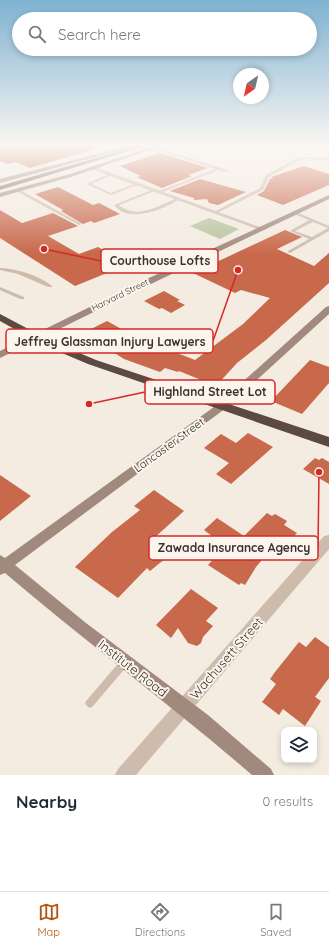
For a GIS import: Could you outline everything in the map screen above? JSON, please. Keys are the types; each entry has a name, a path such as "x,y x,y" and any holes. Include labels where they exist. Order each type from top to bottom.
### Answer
{"highway":[{"path":"0,317 47,343 88,360 329,442"}],"main road":[{"path":"0,188 20,182"},
{"path":"0,195 45,182"},
{"name":"Harvard Street","path":"0,354 329,197"},
{"name":"Lancaster Street","path":"2,565 222,406 329,309"},
{"name":"Institute Road","path":"2,565 183,707 265,775"}],"street":[{"path":"133,182 262,229"},
{"name":"Wachusett Street","path":"124,775 329,540"}],"lane":[{"path":"92,182 88,184 111,194 138,184"},
{"path":"178,198 137,214 124,213 116,206 181,182"},
{"path":"216,212 262,189 265,182"},
{"path":"18,190 80,224"},
{"path":"296,213 329,228"},
{"path":"312,239 292,231 313,220"},
{"path":"290,252 329,228"},
{"path":"0,269 26,274 50,286"},
{"path":"0,288 22,298"},
{"path":"90,703 125,662"}],"green space":[{"path":"209,218 239,229 220,239 190,226"}],"building":[{"path":"149,182 177,182 162,188"},
{"path":"192,182 211,182 246,192 218,205 209,203 207,199 194,200 194,198 170,191"},
{"path":"268,182 329,182 329,185 283,205 257,195 264,191"},
{"path":"58,187 93,205 99,203 120,214 94,223 91,221 83,224 61,211 63,210 35,194"},
{"path":"0,210 22,223 53,213 78,226 48,236 79,254 98,247 129,264 75,286 0,238"},
{"path":"285,230 302,237 277,249 314,266 329,253 329,283 266,340 237,363 216,386 179,371 165,368 160,372 124,359 83,333 107,321 145,342 153,338 177,353 195,360 243,324 270,298 241,290 235,293 193,273"},
{"path":"164,291 180,300 177,301 185,305 171,313 162,308 159,309 144,301"},
{"path":"310,360 329,367 329,383 302,414 271,401"},
{"path":"248,433 273,447 231,484 216,474 229,463 204,448 221,434 236,443"},
{"path":"315,458 319,460 322,458 329,462 329,484 303,469"},
{"path":"0,475 31,496 0,521"},
{"path":"154,490 184,511 153,539 158,543 157,545 165,551 162,554 166,558 150,571 147,568 118,598 75,567 112,532 140,510 134,506"},
{"path":"267,513 272,516 275,514 287,521 284,525 297,533 278,553 271,549 256,567 245,585 241,583 239,585 208,565 225,546 204,530 217,518 244,536"},
{"path":"191,589 218,608 206,621 213,626 203,637 201,643 197,646 188,643 178,628 171,638 156,625"},
{"path":"315,637 329,647 329,678 315,697 321,701 305,726 283,709 279,715 262,702 276,684 270,679 299,642 306,647"}],"place":[{"name":"Courthouse Lofts","path":"44,249"},
{"name":"Jeffrey Glassman Injury Lawyers","path":"238,270"},
{"name":"Highland Street Lot","path":"89,404"},
{"name":"Zawada Insurance Agency","path":"319,472"}]}
